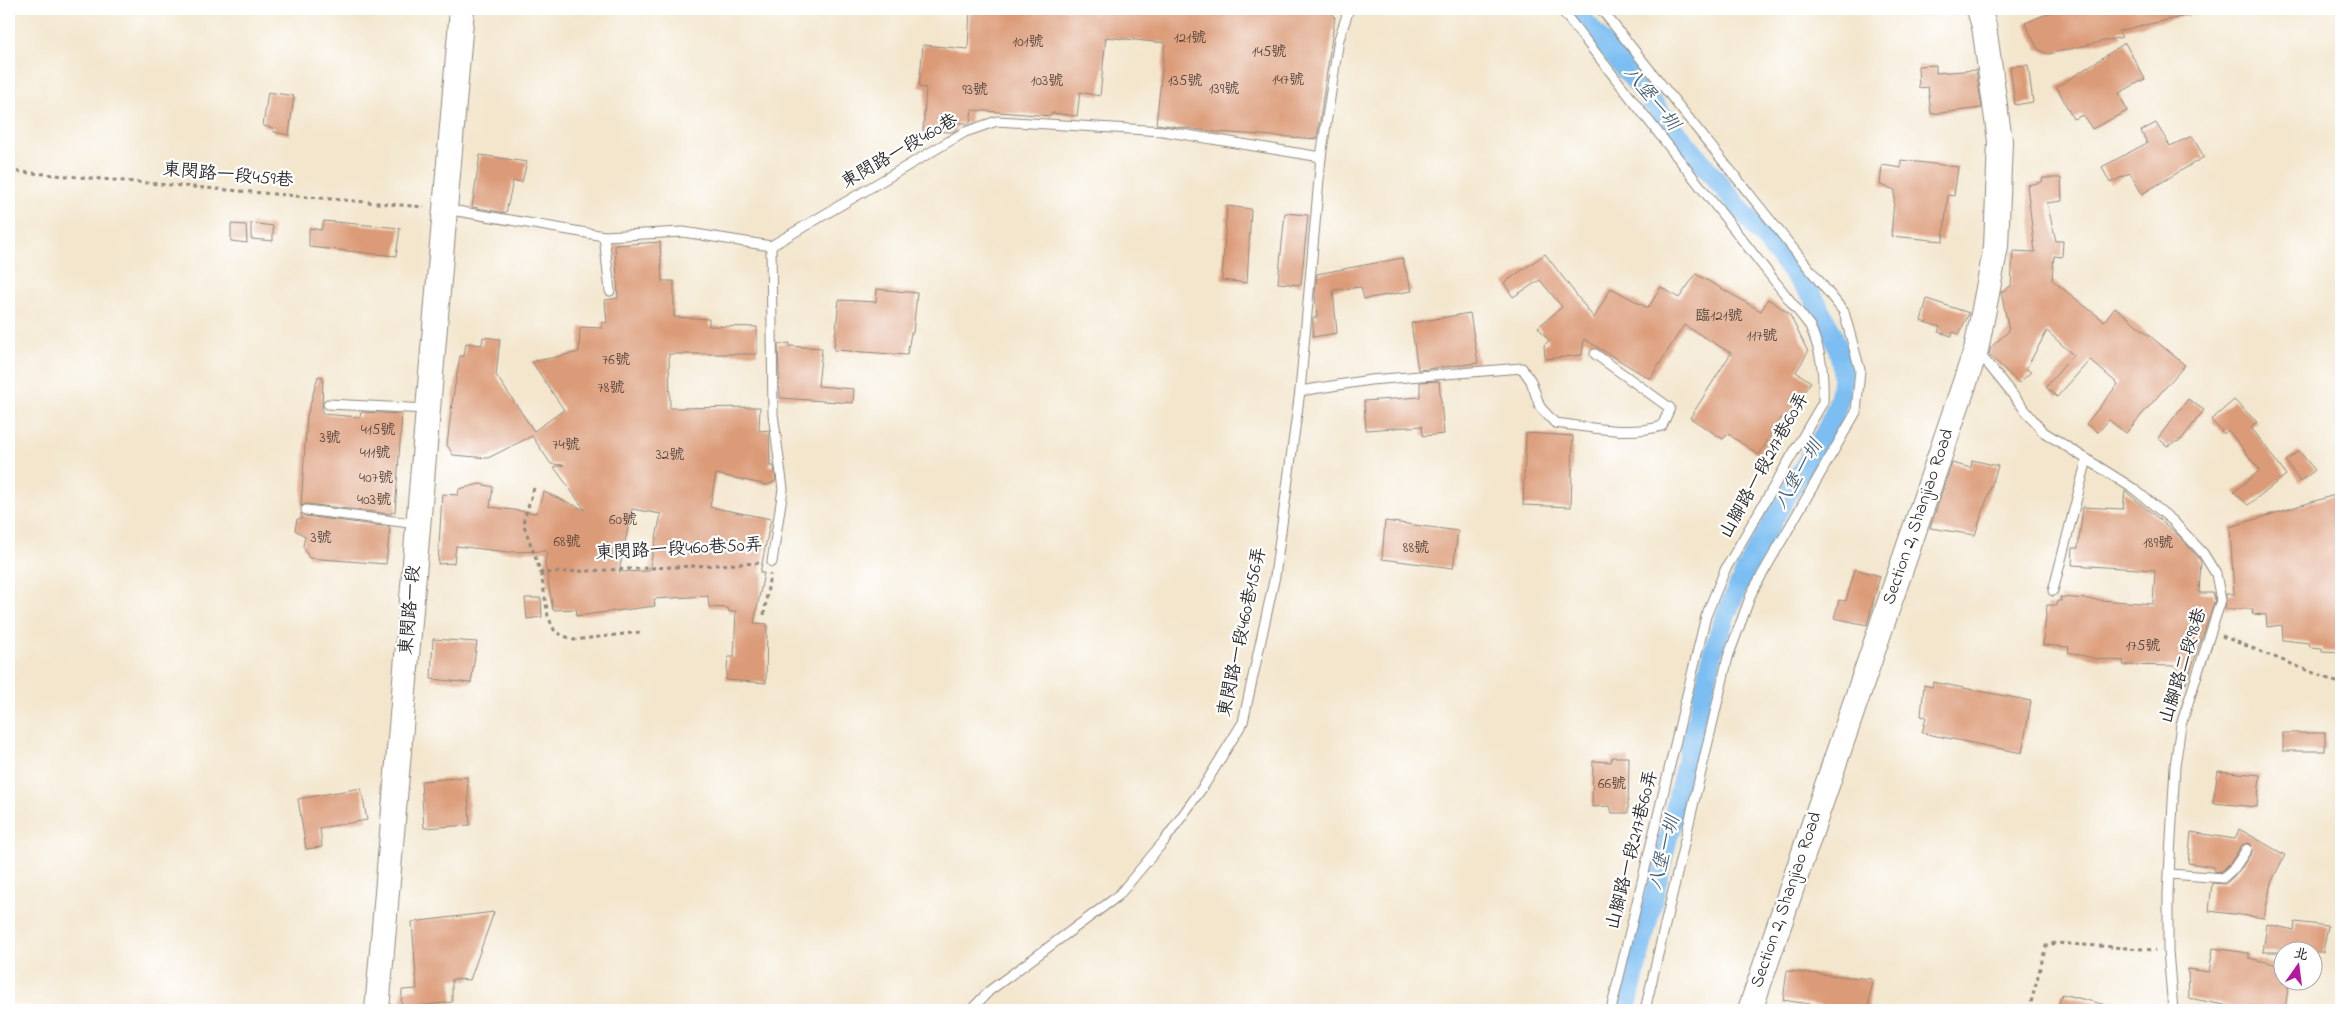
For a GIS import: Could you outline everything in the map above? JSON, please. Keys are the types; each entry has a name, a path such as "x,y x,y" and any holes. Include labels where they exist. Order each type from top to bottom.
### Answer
{"main road":[{"name":"東閔路一段","path":"377,1010 462,9"},
{"name":"Section 2, Shanjiao Road","path":"1750,1010 1976,350 1996,247 2000,141 1984,26 1979,9"}],"lane":[{"path":"1321,157 1339,39 1349,9"},
{"name":"山腳路一段217巷60弄","path":"1561,9 1810,326 1821,351 1824,379 1823,402 1725,570 1706,616 1611,1010"},
{"path":"1601,9 1844,312 1860,370 1856,412 1752,592 1728,657 1645,1010"},
{"name":"東閔路一段460巷","path":"771,246 965,132 997,121 1163,132 1321,157"},
{"name":"東閔路一段460巷156弄","path":"971,1010 989,991 1118,896 1166,840 1243,722 1275,576 1300,391 1321,157"},
{"path":"445,209 604,236 683,232 771,246"},
{"path":"604,236 610,291"},
{"name":"東閔路一段460巷50弄","path":"771,246 773,414 783,489 772,562"},
{"name":"山腳路二段98巷","path":"1976,350 2042,431 2142,496 2173,521 2203,553 2216,574 2221,600 2213,632 2181,725 2175,766 2168,951 2173,1010"},
{"path":"1300,391 1370,380 1522,368 1531,382 1540,407 1555,422 1628,431 1649,430 1662,426 1670,408 1595,354"},
{"path":"328,404 429,409"},
{"path":"2053,591 2087,459"},
{"path":"306,510 418,524"},
{"path":"2170,874 2222,878 2235,867 2247,849"}],"path":[{"name":"東閔路一段459巷","path":"9,171 445,209"},
{"path":"534,488 523,523 540,573 548,616 554,632 574,640 641,632"},
{"name":"東閔路一段460巷50弄","path":"540,573 772,562"},
{"path":"764,615 772,562"},
{"path":"2213,632 2341,684"},
{"path":"2030,1010 2046,946 2055,943 2168,951"}],"building":[{"path":"970,9 1334,9 1333,17 1335,17 1317,139 1216,132 1156,124 1165,43 1106,37 1100,96 1080,92 1077,116 1052,113 1051,116 972,110 970,123 958,123 956,130 952,132 923,131 926,88 919,87 923,45 968,49"},
{"path":"2059,9 2189,9 2190,15 2118,31 2122,37 2048,54 2038,49 2025,23"},
{"path":"2125,43 2145,79 2119,93 2127,111 2092,129 2083,115 2073,119 2057,87"},
{"path":"1936,65 1936,73 1976,70 1982,108 1931,114 1928,87 1919,88 1918,66"},
{"path":"2028,65 2033,102 2015,105 2010,66"},
{"path":"268,92 294,96 289,135 274,132 273,128 263,126"},
{"path":"2156,123 2170,146 2192,136 2204,157 2142,194 2130,173 2110,183 2102,167 2147,143 2141,131"},
{"path":"480,155 527,162 522,182 513,181 506,213 472,207"},
{"path":"1901,160 1958,167 1954,196 1948,195 1943,241 1891,236 1895,190 1880,185 1882,165 1901,168"},
{"path":"2043,178 2061,178 2062,201 2047,203 2056,241 2063,241 2062,257 2054,256 2052,280 2104,321 2115,307 2185,365 2126,433 2109,420 2098,432 2086,424 2118,384 2090,360 2057,397 2046,387 2073,355 2047,331 2026,369 2031,372 2019,383 1989,355 1991,347 2009,331 2001,292 2011,286 2013,251 2035,252 2027,185 2042,182"},
{"path":"1227,206 1251,209 1247,283 1222,280"},
{"path":"1285,213 1308,215 1301,285 1278,283"},
{"path":"324,221 400,228 396,256 309,247 309,228 321,230"},
{"path":"251,223 273,226 273,241 251,239"},
{"path":"231,224 246,225 247,243 231,241"},
{"path":"660,242 662,281 674,281 674,317 709,319 709,326 757,327 757,354 669,354 670,408 760,407 759,431 769,430 770,466 774,466 776,481 767,485 716,474 710,507 771,519 760,573 764,573 754,623 767,624 766,683 726,680 728,657 734,657 736,611 729,612 728,608 709,607 708,596 654,599 655,606 576,616 577,609 553,610 545,563 547,551 508,552 456,546 454,563 438,564 442,494 458,495 459,489 480,484 493,487 490,507 536,513 544,492 585,510 554,467 564,465 551,464 532,436 488,458 453,455 447,445 460,356 464,356 466,343 482,345 483,337 500,339 496,375 534,431 564,410 532,362 579,352 580,327 602,328 602,322 607,323 605,300 618,298 615,245","holes":["632,509 661,514 649,571 619,572"]},
{"path":"1545,254 1594,318 1611,288 1648,308 1661,287 1679,298 1696,274 1761,311 1768,299 1789,313 1808,352 1796,372 1811,382 1784,420 1781,418 1759,455 1728,434 1723,439 1690,418 1731,353 1684,325 1650,379 1584,339 1582,355 1545,359 1544,345 1549,341 1538,327 1562,307 1540,280 1513,297 1504,283"},
{"path":"1402,258 1412,291 1364,299 1361,287 1333,290 1337,333 1313,337 1313,318 1317,317 1315,295 1317,274"},
{"path":"877,289 917,293 913,333 911,333 907,355 834,350 839,300 876,302"},
{"path":"1927,299 1969,313 1959,334 1953,332 1952,336 1938,332 1940,327 1921,321"},
{"path":"1470,313 1478,363 1418,370 1411,323"},
{"path":"790,343 789,346 822,348 818,386 854,389 853,403 780,398 778,344"},
{"path":"318,376 323,377 322,414 360,417 361,412 402,414 395,512 391,514 307,504 301,506 307,416"},
{"path":"1439,381 1444,434 1423,436 1422,426 1366,430 1364,401 1420,397 1420,382"},
{"path":"2188,399 2204,410 2181,440 2167,446 2158,438"},
{"path":"2234,400 2257,422 2251,427 2286,475 2248,505 2234,492 2260,470 2228,430 2224,434 2211,420"},
{"path":"1526,433 1573,436 1571,507 1523,505"},
{"path":"2299,451 2315,470 2300,482 2286,461"},
{"path":"1972,460 1998,466 1975,535 1930,528 1952,463 1971,468"},
{"path":"2125,491 2177,534 2198,557 2201,562 2199,593 2213,593 2215,600 2186,684 2175,666 2123,665 2124,661 2097,659 2068,652 2069,647 2043,645 2047,605 2056,605 2057,601 2061,601 2060,597 2153,604 2155,570 2072,565 2073,548 2078,548 2083,507 2123,509"},
{"path":"2341,493 2341,652 2322,651 2322,648 2310,647 2309,643 2283,640 2282,625 2267,627 2266,615 2252,614 2253,609 2225,609 2226,594 2234,594 2230,527"},
{"path":"301,513 305,516 390,527 386,564 309,558 303,546 305,536 295,530 297,519 301,519"},
{"path":"1385,521 1458,531 1453,568 1382,559"},
{"path":"1855,569 1880,576 1867,625 1834,618 1839,600 1846,601"},
{"path":"525,598 541,598 542,617 527,619"},
{"path":"433,639 477,642 471,683 431,679"},
{"path":"1933,682 2031,701 2022,753 1922,733 1926,717 1921,716 1924,685 1932,687"},
{"path":"2283,733 2325,733 2325,751 2283,751"},
{"path":"1612,757 1629,757 1628,813 1612,813 1610,806 1592,807 1593,761 1611,762"},
{"path":"2218,771 2260,775 2257,807 2213,803"},
{"path":"467,777 470,825 424,828 421,781"},
{"path":"361,788 367,820 320,828 322,847 306,849 298,799"},
{"path":"2239,829 2285,855 2271,883 2264,918 2209,911 2212,883 2225,884 2239,872 2252,852 2251,844 2242,845 2230,863 2221,872 2214,871 2214,867 2188,863 2191,832 2235,839"},
{"path":"494,912 470,980 452,979 452,1002 401,1008 402,990 417,989 412,922"},
{"path":"2295,922 2328,926 2323,952 2322,942 2272,942 2272,952 2263,952 2267,924 2294,930"},
{"path":"2213,948 2249,953 2249,958 2272,964 2272,992 2288,992 2285,1010 2249,1010 2189,998 2188,969 2209,972"},
{"path":"1787,971 1872,979 1868,1010 1849,1010 1783,1000"},
{"path":"2062,994 2106,1005 2105,1010 2057,1010"}],"waterway":[{"name":"八堡一圳","path":"1577,9 1813,297 1838,348 1842,371 1840,396 1830,424 1757,548 1737,588 1720,630 1626,1010"}]}
